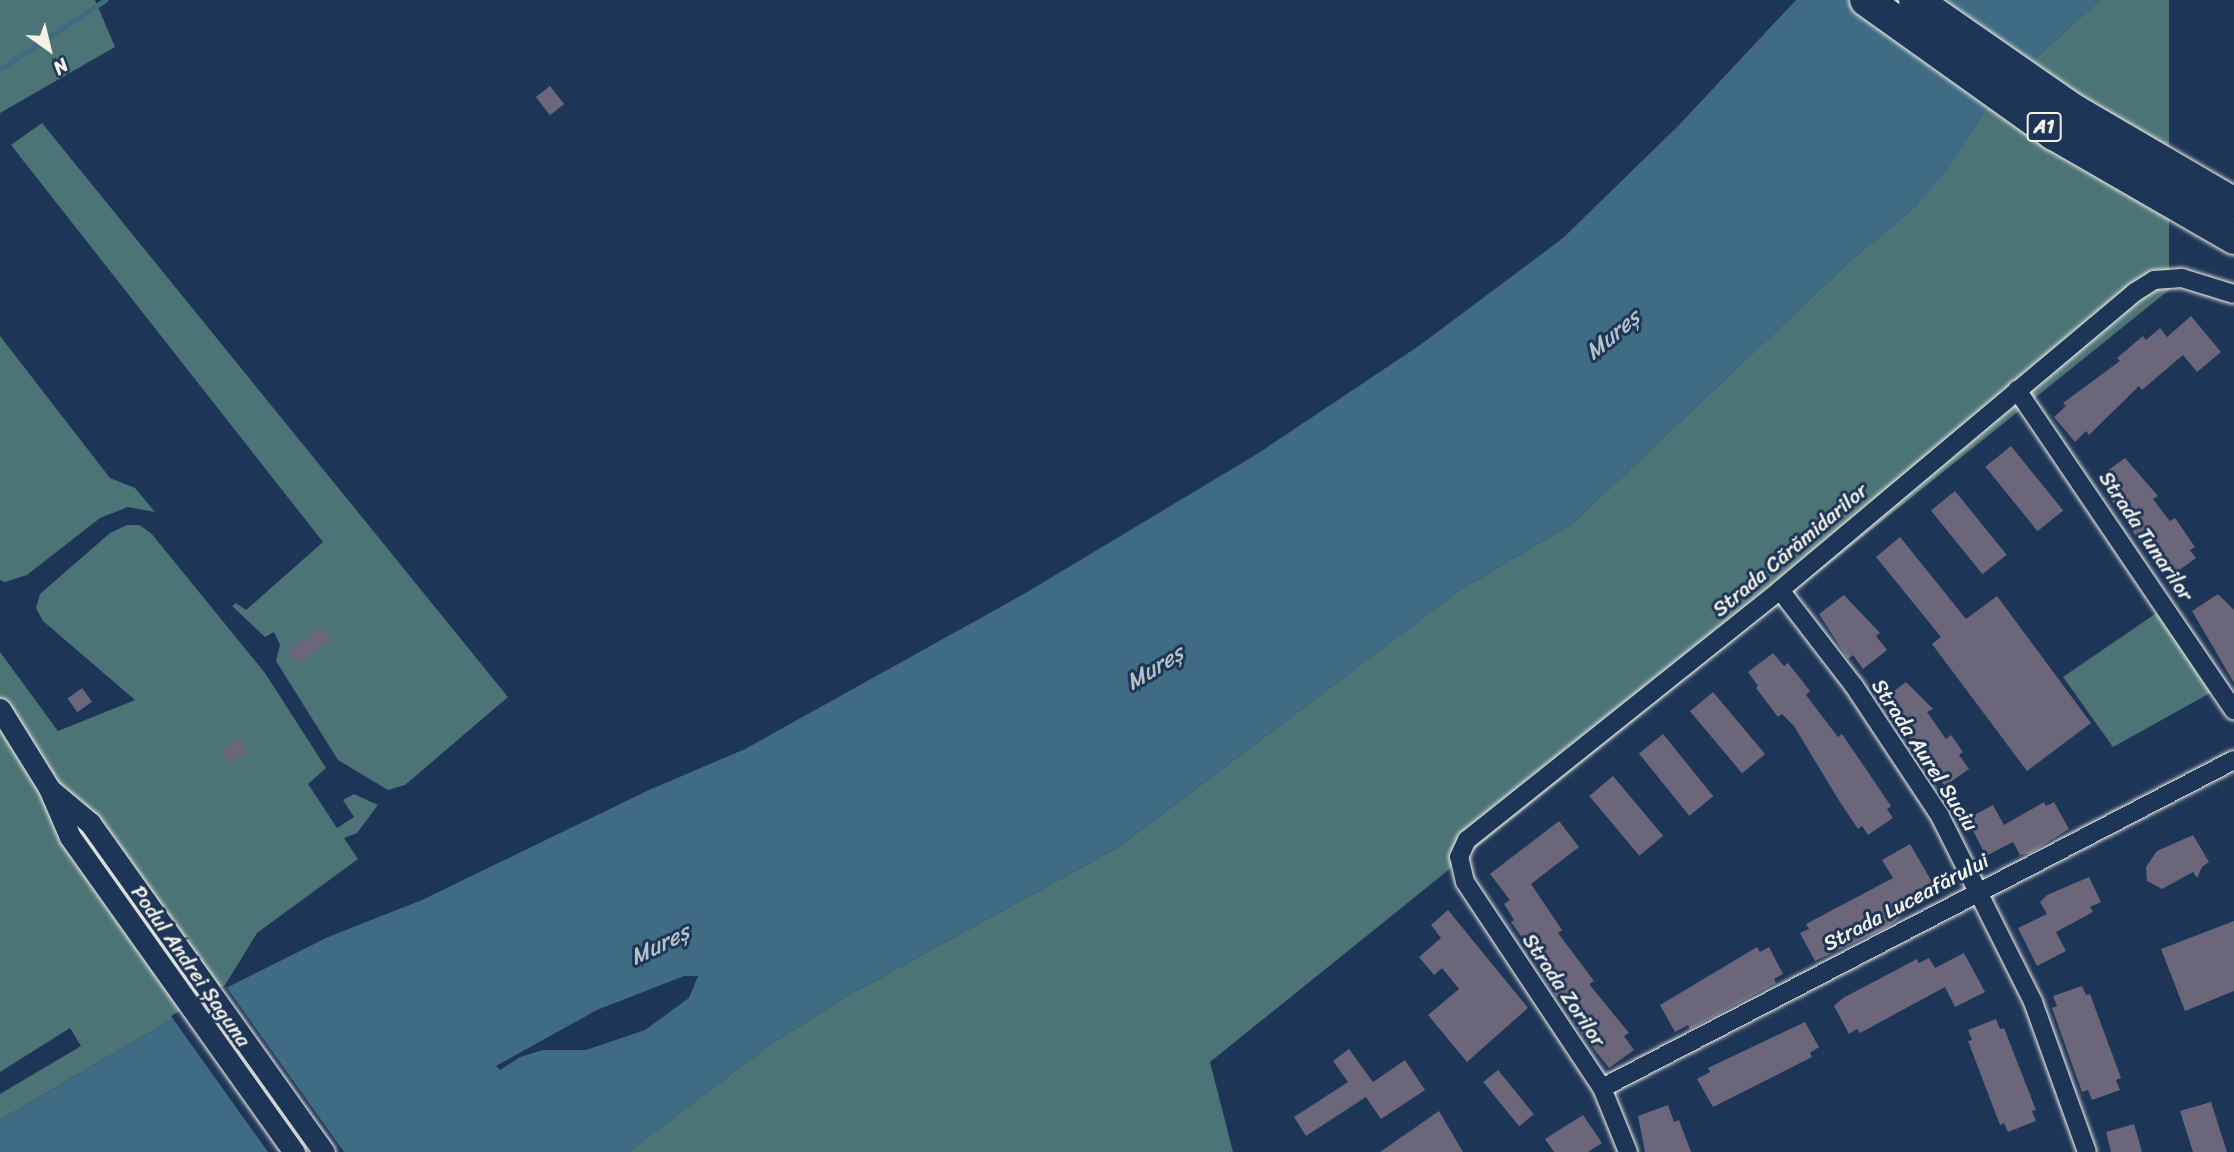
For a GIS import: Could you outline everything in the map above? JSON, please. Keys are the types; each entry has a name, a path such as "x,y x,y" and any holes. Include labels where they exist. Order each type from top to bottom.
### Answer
{"highway":[{"name":"A1","path":"1866,0 2026,116 2234,238"},
{"name":"A1","path":"1915,0 2065,105 2234,204"}],"street":[{"name":"Strada Cărămidarilor","path":"1459,857 1476,831 1780,590 2017,390 2154,281 2182,278 2234,294"},
{"name":"Strada Tunarilor","path":"2017,390 2234,710"},
{"name":"Strada Aurel Suciu","path":"1780,590 1899,750 1980,889 2033,1002 2087,1152"},
{"name":"Podul Andrei Șaguna","path":"0,709 49,788 70,836 294,1152"},
{"name":"Strada Luceafărului","path":"1602,1088 1980,889 2234,760"},
{"name":"Podul Andrei Șaguna","path":"49,788 90,823 324,1152"},
{"name":"Strada Zorilor","path":"1459,857 1465,882 1602,1088 1628,1152"}],"green space":[{"path":"0,0 95,0 115,47 0,113"},
{"path":"2100,0 2169,0 2169,290 1210,1062 1233,1152 628,1152 771,1044 847,996 1117,848 1461,589 1572,524 1851,260 1916,206 1999,91"},
{"path":"42,123 508,697 405,785 388,790 338,760 276,661 280,645 274,632 265,637 232,606 236,603 246,610 323,542 11,145"},
{"path":"0,336 110,478 135,488 155,512 128,507 100,518 27,575 5,582 0,580"},
{"path":"127,525 139,525 151,533 265,673 326,768 308,784 337,828 354,817 343,800 354,794 378,805 357,833 344,838 358,859 257,933 222,990 0,1120 0,1094 81,1046 70,1028 0,1072 0,652 58,731 135,700 43,621 36,608 40,594 110,533"},
{"path":"2161,610 2212,692 2113,747 2063,677"}],"water":[{"name":"Mureș","path":"1796,0 2100,0 1999,91 1948,169 1916,206 1851,260 1572,524 1461,589 1117,848 847,996 771,1044 628,1152 0,1152 0,1120 222,990 328,937 422,900 649,790 745,749 1022,595 1257,454 1420,345 1563,238 1679,125","holes":["684,976 698,976 689,998 645,1030 586,1050 543,1050 520,1057 500,1070 496,1066 597,1010"]}],"pier":[{"path":"225,985 344,1152 268,1152 171,1016"}],"building":[{"path":"550,86 564,104 550,115 536,97"},
{"path":"2191,316 2221,352 2197,372 2183,355 2142,390 2139,386 2089,435 2086,431 2075,442 2054,417 2066,406 2063,403 2120,361 2117,358 2143,336 2146,340 2160,328 2167,337"},
{"path":"2011,446 2063,511 2038,531 1985,467"},
{"path":"2125,458 2158,496 2153,499 2162,511 2170,521 2175,518 2195,547 2190,550 2196,558 2171,576 2165,567 2160,571 2105,491 2108,489 2099,477"},
{"path":"1955,491 2007,555 1983,574 1931,511"},
{"path":"1900,537 1966,619 1997,596 2091,723 2027,771 1932,644 1941,637 1876,557"},
{"path":"2218,594 2234,610 2234,683 2192,611"},
{"path":"1844,595 1880,633 1876,636 1887,650 1863,669 1853,655 1848,659 1819,614"},
{"path":"322,627 331,640 297,664 288,651"},
{"path":"1773,653 1784,666 1788,663 1810,691 1806,695 1838,737 1842,734 1891,806 1887,809 1893,818 1868,835 1862,826 1858,829 1794,726 1782,714 1778,717 1756,688 1758,686 1748,672"},
{"path":"1906,682 1933,709 1927,712 1946,739 1951,735 1963,752 1959,755 1969,769 1945,786 1933,771 1930,774 1916,754 1921,751 1886,711 1890,708 1883,699"},
{"path":"82,688 92,702 77,712 67,699"},
{"path":"1713,692 1765,754 1742,773 1690,711"},
{"path":"1663,734 1713,796 1689,816 1639,754"},
{"path":"238,738 248,751 231,764 221,752"},
{"path":"1613,776 1663,836 1639,856 1589,796"},
{"path":"2044,802 2046,806 2054,802 2069,829 2030,853 2020,855 2013,842 1986,856 1967,819 1993,805 2004,825"},
{"path":"1559,821 1579,847 1531,884 1562,930 1558,933 1594,981 1589,984 1629,1033 1624,1036 1634,1050 1609,1068 1576,1026 1581,1023 1566,1002 1562,1004 1541,974 1545,971 1511,922 1514,920 1504,904 1510,900 1490,874"},
{"path":"2193,835 2209,862 2202,867 2197,878 2193,872 2162,889 2147,881 2146,867 2157,851"},
{"path":"1910,844 1932,882 1905,898 1910,910 1888,927 1815,961 1800,933 1809,929 1806,924 1893,878 1882,860"},
{"path":"2089,877 2101,902 2090,907 2093,912 2056,932 2066,951 2037,966 2018,928 2047,914 2040,902 2047,895"},
{"path":"1448,910 1528,1008 1467,1062 1428,1015 1459,989 1442,968 1434,975 1419,957 1441,938 1431,925"},
{"path":"2234,921 2234,991 2185,1011 2161,949"},
{"path":"1757,947 1760,952 1769,947 1783,974 1774,979 1776,983 1690,1029 1688,1025 1675,1032 1660,1005"},
{"path":"1964,953 1985,992 1955,1007 1945,987 1860,1033 1857,1029 1849,1034 1834,1006 1843,998 1917,959 1919,963 1929,958 1935,968"},
{"path":"2082,986 2086,995 2090,994 2121,1078 2116,1080 2120,1090 2092,1100 2088,1090 2082,1092 2052,1008 2057,1006 2053,996"},
{"path":"1996,1019 2000,1029 2004,1028 2036,1110 2032,1111 2036,1121 2008,1132 2004,1123 2000,1125 1968,1041 1972,1040 1968,1030"},
{"path":"1805,1022 1819,1047 1810,1053 1812,1057 1713,1107 1697,1079 1710,1072 1708,1068"},
{"path":"1349,1049 1373,1082 1405,1060 1425,1090 1381,1119 1366,1097 1306,1136 1294,1117 1348,1082 1333,1061"},
{"path":"1498,1070 1534,1114 1519,1126 1483,1082"},
{"path":"2211,1102 2227,1152 2193,1152 2180,1111"},
{"path":"1668,1105 1674,1122 1679,1120 1691,1152 1645,1152 1638,1116"},
{"path":"1439,1111 1463,1152 1380,1152"},
{"path":"1583,1115 1602,1143 1588,1152 1554,1152 1545,1139"},
{"path":"2134,1124 2142,1152 2111,1152 2106,1132"}],"waterway":[{"path":"0,69 105,0"}]}
